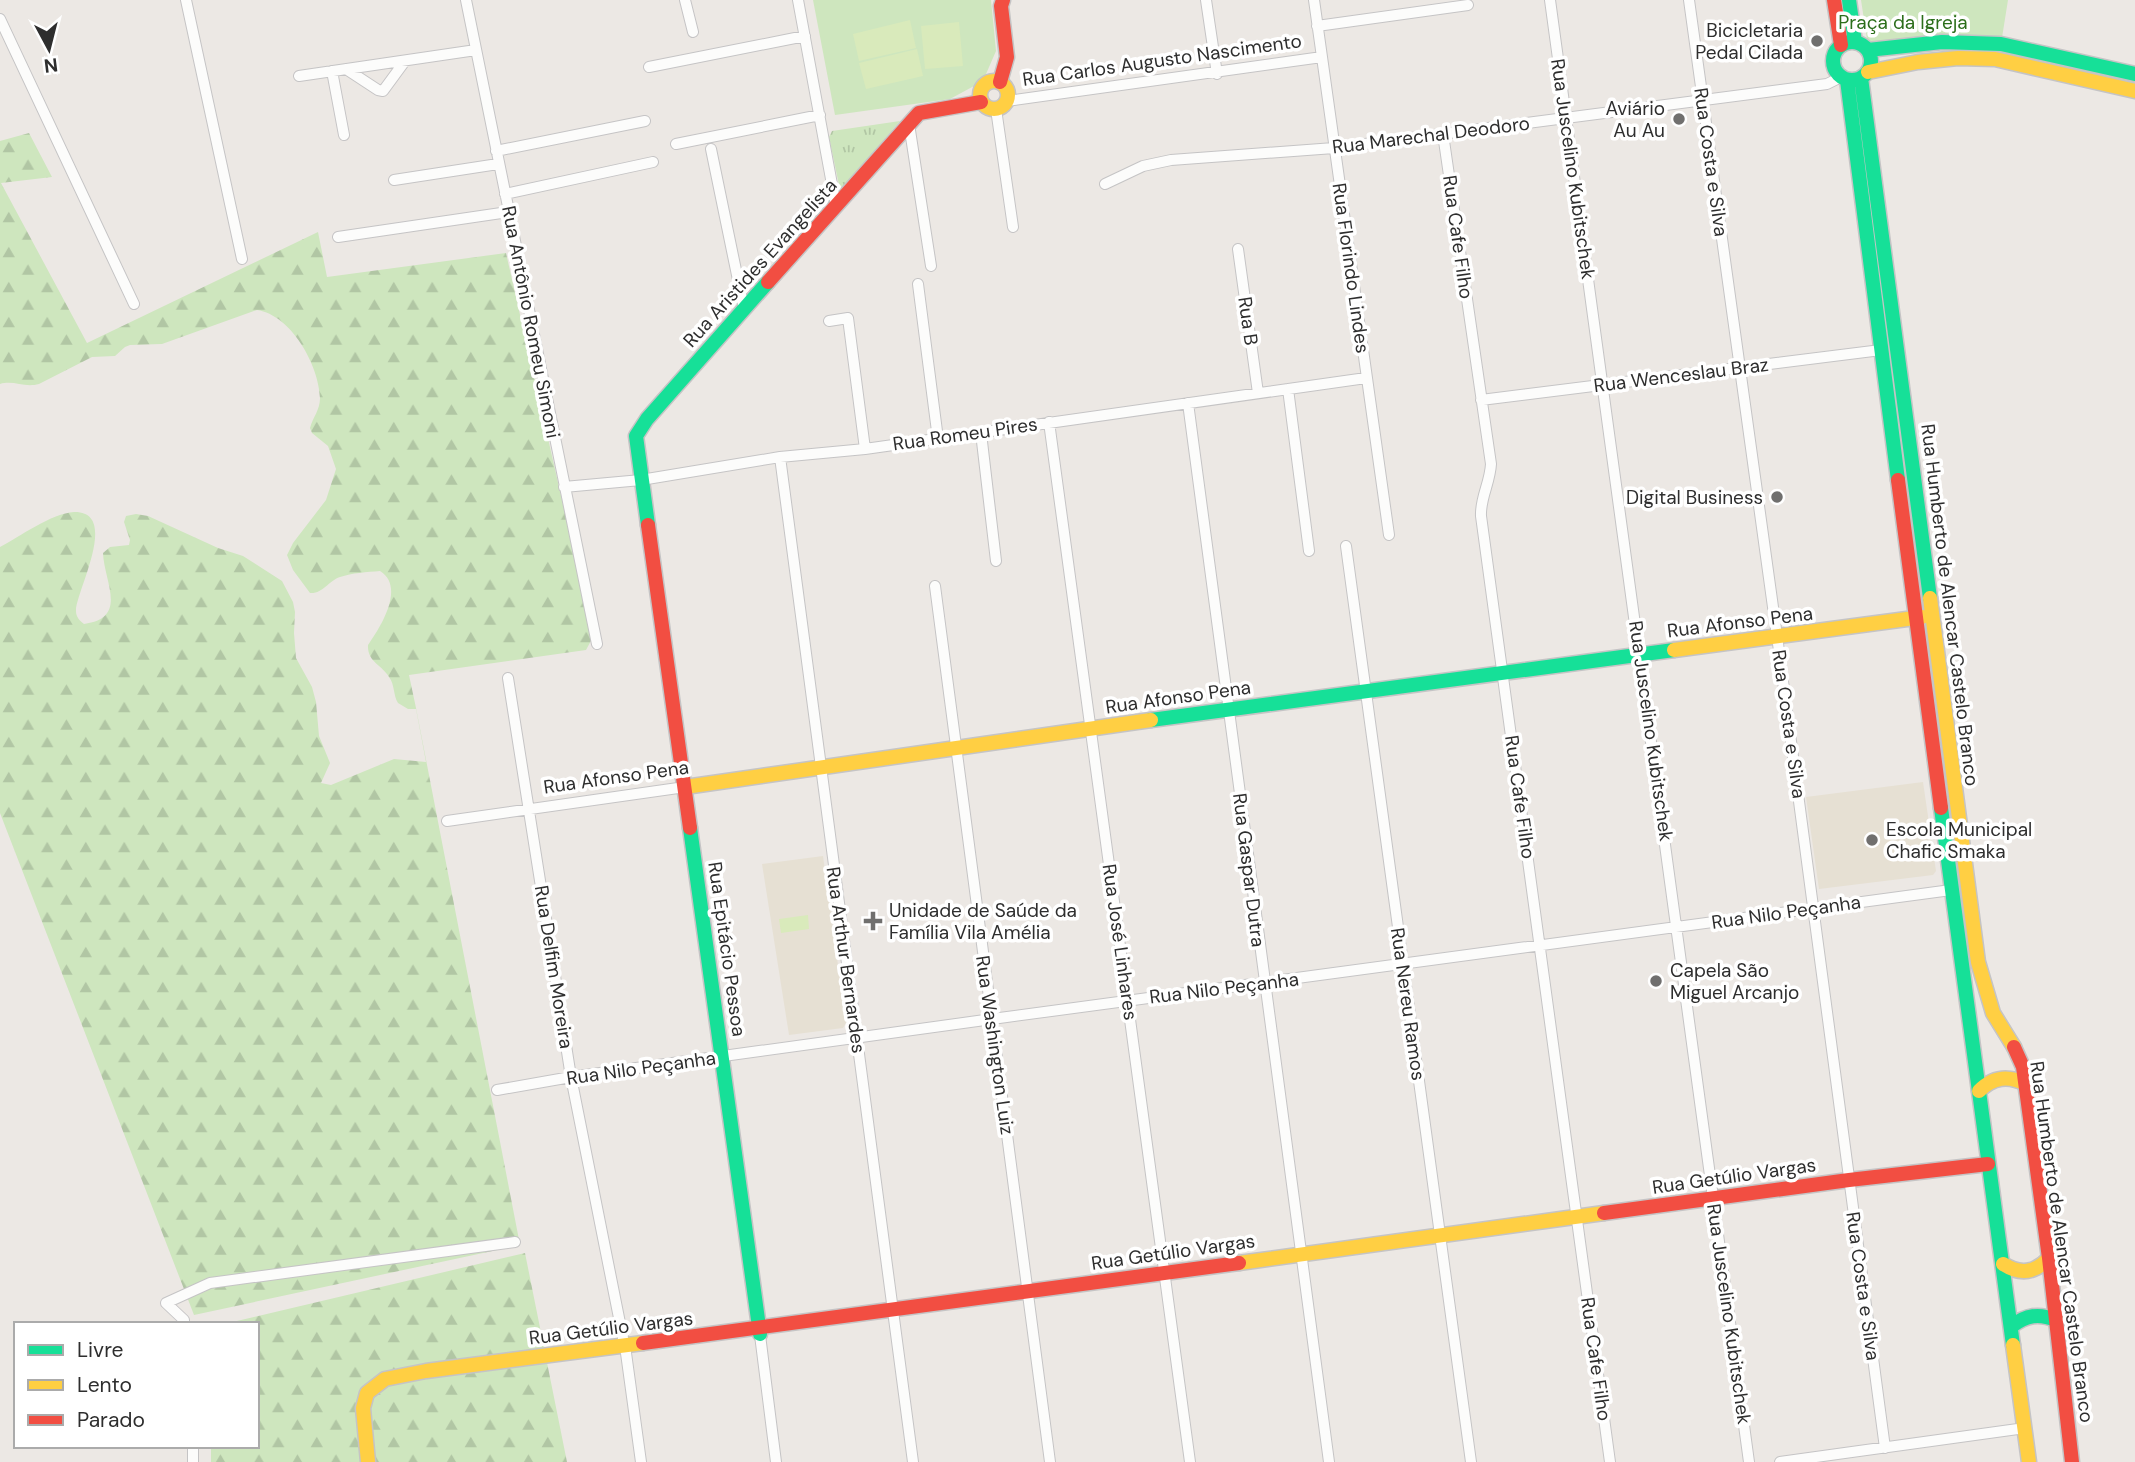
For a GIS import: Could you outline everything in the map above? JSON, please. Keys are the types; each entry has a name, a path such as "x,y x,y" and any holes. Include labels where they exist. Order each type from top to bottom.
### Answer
{"street":[{"path":"186,0 242,259"},
{"name":"Rua Antônio Romeu Simoni","path":"466,0 597,644"},
{"path":"685,0 693,32"},
{"path":"799,0 836,206"},
{"path":"1000,82 1007,57 1001,6 1003,0"},
{"path":"1206,0 1217,74"},
{"name":"Rua Florindo Lindes","path":"1314,0 1388,536"},
{"name":"Rua Juscelino Kubitschek","path":"1550,0 1749,1462"},
{"name":"Rua Costa e Silva","path":"1689,0 1885,1448"},
{"path":"1834,0 1848,44"},
{"path":"1848,44 1849,0"},
{"path":"1317,26 1468,5"},
{"path":"0,19 134,304"},
{"path":"649,67 805,36"},
{"path":"2135,74 2001,44 1979,42 1942,42 1868,50 1848,44 1835,52 1832,61 1835,70 1854,77 1918,62 1958,58 1995,59 2135,91"},
{"path":"1979,42 1979,59"},
{"path":"299,76 476,50"},
{"path":"1854,77 1871,63 1868,50"},
{"name":"Rua Carlos Augusto Nascimento","path":"1002,105 1322,57"},
{"path":"2067,76 2072,60"},
{"path":"346,69 383,91 405,61"},
{"path":"332,71 344,135"},
{"name":"Rua Marechal Deodoro","path":"1105,184 1143,166 1171,160 1334,148 1827,84 1854,77"},
{"name":"Rua Humberto de Alencar Castelo Branco","path":"1854,77 1898,348 1968,888 1983,983 1997,1021 2021,1059 2026,1084 2049,1258 2071,1462"},
{"name":"Rua Humberto de Alencar Castelo Branco","path":"1854,77 1881,350 2029,1462"},
{"path":"1002,105 987,108 981,102 979,93 983,85 991,80 1000,82 1007,88 1002,105 1013,228"},
{"path":"930,266 914,118 981,102"},
{"path":"676,144 820,115"},
{"name":"Rua Aristides Evangelista","path":"635,442 638,431 647,419 914,118"},
{"path":"496,151 645,121"},
{"name":"Rua Cafe Filho","path":"1443,134 1491,464 1489,482 1482,499 1481,516 1610,1462"},
{"path":"711,149 744,309"},
{"path":"505,194 653,162"},
{"path":"394,180 498,164"},
{"path":"338,237 508,212"},
{"name":"Rua B","path":"1238,249 1258,393"},
{"path":"918,284 938,439"},
{"path":"829,321 848,318 865,449"},
{"path":"1881,350 1898,348"},
{"name":"Rua Wenceslau Braz","path":"1481,400 1881,350"},
{"name":"Rua Romeu Pires","path":"565,487 641,480 780,457 865,449 1366,378"},
{"path":"1288,389 1309,551"},
{"name":"Rua Gaspar Dutra","path":"1188,403 1329,1462"},
{"name":"Rua José Linhares","path":"1049,422 1190,1462"},
{"path":"981,433 996,561"},
{"name":"Rua Epitácio Pessoa","path":"635,442 685,787 776,1462"},
{"name":"Rua Arthur Bernardes","path":"780,457 913,1462"},
{"name":"Rua Nereu Ramos","path":"1346,546 1471,1462"},
{"name":"Rua Washington Luiz","path":"935,586 1050,1462"},
{"name":"Rua Afonso Pena","path":"447,821 1091,728 1932,616"},
{"name":"Rua Delfim Moreira","path":"508,678 571,1077 623,1346 641,1462"},
{"name":"Rua Nilo Peçanha","path":"497,1090 571,1077 992,1019 1951,890"},
{"path":"1979,1091 1998,1078 2015,1079 2026,1084"},
{"name":"Rua Getúlio Vargas","path":"368,1462 363,1409 367,1393 386,1379 426,1371 760,1332 1027,1291 1849,1180 1989,1164"},
{"path":"184,1322 166,1303 210,1283 515,1242"},
{"path":"2003,1264 2017,1272 2028,1272 2040,1267 2049,1258"},
{"path":"2012,1326 2033,1315 2056,1320"},
{"path":"1780,1462 2025,1428"}],"shaded area":[{"name":"Escola Municipal Chafic Smaka","path":"1923,782 1936,871 1933,875 1819,889 1806,797"},
{"path":"823,856 846,1023 843,1028 789,1035 762,864"}],"green space":[{"path":"813,0 991,0 996,51 986,74 974,86 950,99 835,115"},
{"name":"Praça da Igreja","path":"1861,0 2008,0 2001,44 1868,46"},
{"path":"910,20 916,48 859,61 853,34"},
{"path":"959,22 963,66 925,69 921,26"},
{"path":"917,49 923,76 866,89 859,63"},
{"path":"900,121 845,185 839,185 829,137 832,131"},
{"path":"29,133 52,177 1,183 87,343 318,232 327,277 506,253 593,637 586,650 409,675 416,708 520,1245 194,1315 0,813 0,547 56,516 74,512 88,515 94,525 95,538 76,611 78,619 84,624 98,620 110,607 111,597 103,553 110,547 129,545 124,522 126,516 148,516 218,548 243,556 282,581 293,602 296,658 312,687 319,736 330,763 321,783 331,785 394,759 426,762 416,709 408,709 398,703 391,680 368,651 368,645 379,629 391,597 387,578 380,571 349,575 310,593 293,570 287,555 326,500 336,469 328,446 312,433 310,428 320,402 315,371 301,344 281,321 257,310 162,344 130,345 115,356 92,357 39,384 0,384 0,141"},
{"path":"808,915 809,929 781,933 779,919"},
{"path":"525,1253 567,1462 211,1462 211,1448 259,1448 259,1322 232,1322"}],"traffic: fast":[{"path":"1849,0 1855,42"},
{"path":"1852,42 1866,47 1871,61 1866,75 1852,80 1838,75 1833,61 1838,47 1852,42"},
{"path":"1868,50 1942,42 2001,44 2135,74"},
{"path":"1861,78 1930,598"},
{"path":"1847,80 1898,480"},
{"path":"648,525 636,436 647,419 768,282"},
{"path":"1151,720 1674,650"},
{"path":"1941,808 2013,1345"},
{"path":"690,828 760,1334"},
{"path":"2012,1326 2033,1316 2056,1320"}],"traffic: slow":[{"path":"1868,72 1918,62 1958,58 1995,59 2135,91"},
{"path":"994,81 1004,85 1008,95 1004,105 994,109 984,105 980,95 984,85 994,81"},
{"path":"1930,598 1978,962 1993,1013 2014,1047"},
{"path":"1674,650 1922,617"},
{"path":"685,787 1151,720"},
{"path":"1979,1091 2001,1079 2013,1079 2026,1084"},
{"path":"1239,1263 1604,1213"},
{"path":"2003,1264 2015,1270 2027,1271 2038,1267 2049,1258"},
{"path":"368,1462 363,1408 367,1393 385,1379 426,1371 643,1343"},
{"path":"2013,1345 2029,1462"}],"traffic: jam":[{"path":"1000,82 1007,57 1001,6 1003,0"},
{"path":"1834,0 1841,45"},
{"path":"768,282 919,113 981,102"},
{"path":"1898,480 1941,808"},
{"path":"648,525 690,828"},
{"path":"2014,1047 2023,1067 2049,1258 2072,1462"},
{"path":"1604,1213 1988,1164"},
{"path":"643,1343 1239,1263"}],"place":[{"name":"Bicicletaria Pedal Cilada","path":"1817,41"},
{"name":"Aviário Au Au","path":"1679,119"},
{"name":"Digital Business","path":"1777,497"},
{"name":"Escola Municipal Chafic Smaka","path":"1872,840"},
{"name":"Unidade de Saúde da Família Vila Amélia","path":"873,921"},
{"name":"Capela São Miguel Arcanjo","path":"1656,981"}]}
